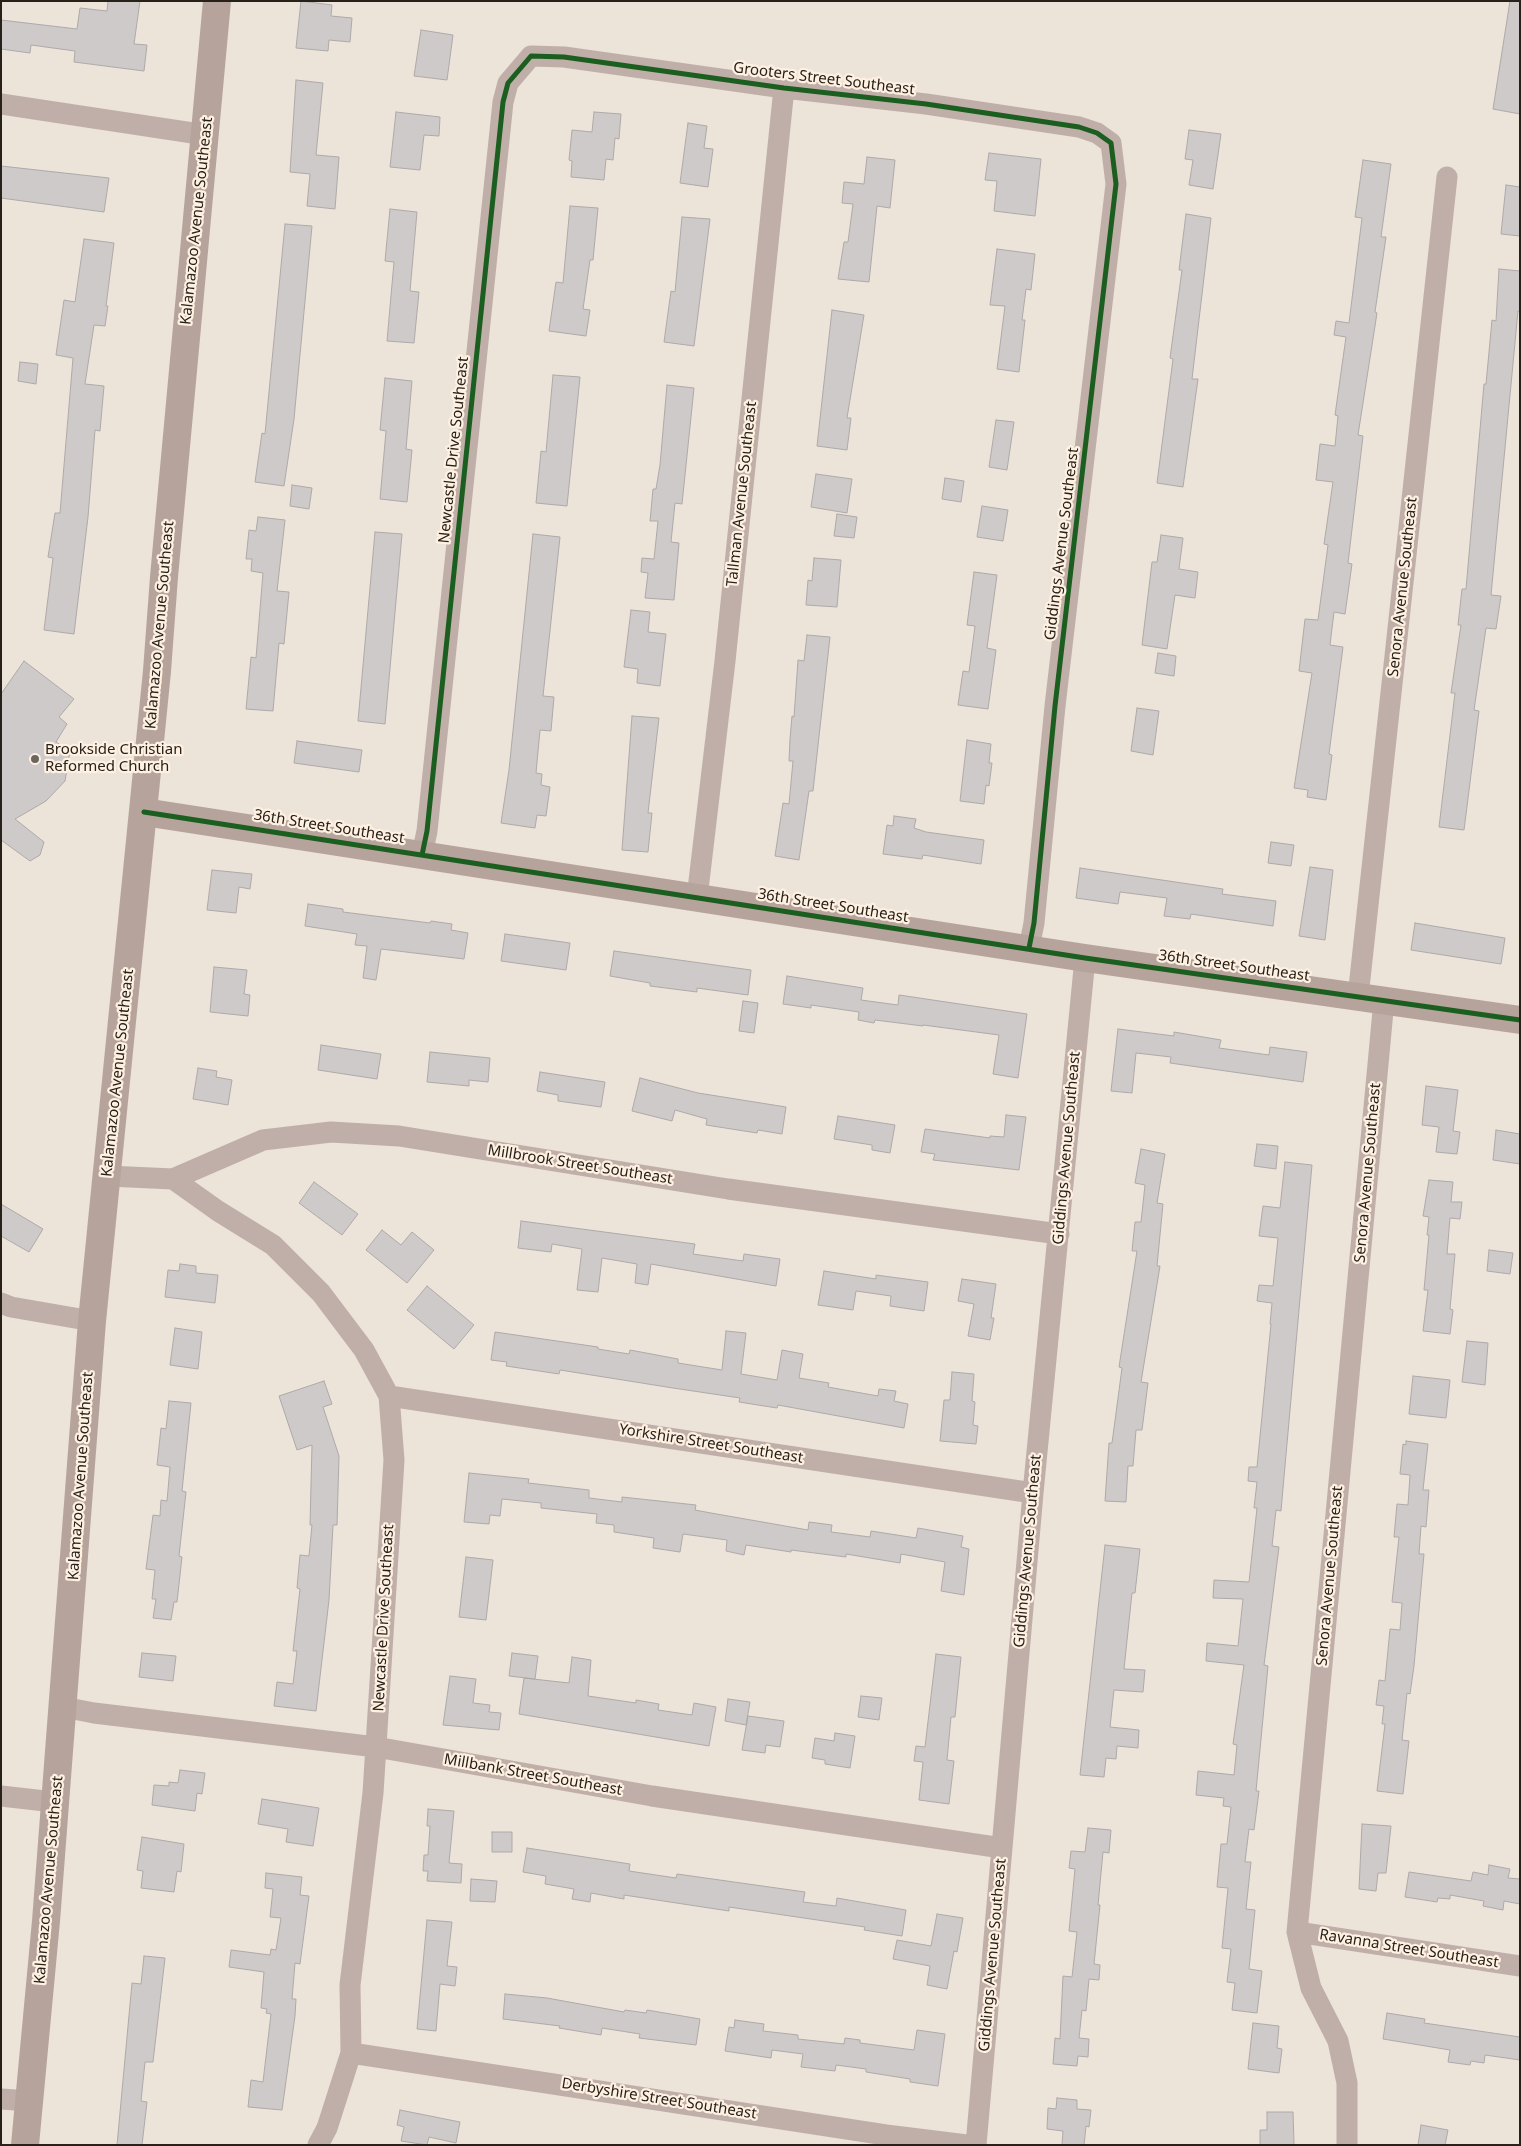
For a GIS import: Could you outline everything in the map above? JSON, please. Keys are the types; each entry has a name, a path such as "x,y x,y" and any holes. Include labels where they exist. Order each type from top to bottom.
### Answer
{"main road":[{"name":"Kalamazoo Avenue Southeast","path":"25,2145 46,1921 54,1802 64,1707 92,1321 144,812 217,1"},
{"name":"36th Street Southeast","path":"144,812 1085,958 1520,1020"}],"street":[{"name":"Grooters Street Southeast","path":"531,56 564,56 784,88 926,104 1079,127 1097,133 1111,143"},
{"name":"Newcastle Drive Southeast","path":"422,855 427,831 503,102 508,83 531,56"},
{"name":"Tallman Avenue Southeast","path":"697,898 725,661 784,88"},
{"path":"1,104 206,135"},
{"name":"Giddings Avenue Southeast","path":"1029,948 1034,923 1055,706 1116,184 1111,143"},
{"name":"Senora Avenue Southeast","path":"1348,2145 1347,2083 1338,2041 1311,1988 1298,1932 1371,998 1447,177"},
{"name":"Giddings Avenue Southeast","path":"976,2145 1033,1493 1085,958"},
{"name":"Millbrook Street Southeast","path":"108,1176 173,1179 263,1140 331,1132 399,1136 728,1189 1059,1234"},
{"name":"Newcastle Drive Southeast","path":"173,1179 218,1211 273,1245 321,1293 364,1350 389,1396 394,1460 376,1747 350,1984 351,2052 327,2128 318,2145"},
{"path":"1,1303 11,1308 92,1321"},
{"name":"Yorkshire Street Southeast","path":"389,1396 1033,1493"},
{"name":"Millbank Street Southeast","path":"64,1707 104,1714 376,1747 652,1796 1002,1848"},
{"path":"1,1796 54,1802"},
{"name":"Ravanna Street Southeast","path":"1298,1932 1520,1966"},
{"name":"Derbyshire Street Southeast","path":"351,2052 886,2135 967,2145"},
{"path":"1,2099 30,2101"}],"building":[{"path":"108,1 140,1 134,44 147,45 144,71 74,62 75,51 31,45 30,53 1,49 1,20 77,29 80,8 107,11"},
{"path":"301,1 332,5 331,16 352,18 350,42 329,40 328,51 296,48"},
{"path":"1510,1 1520,1 1520,114 1493,109"},
{"path":"421,30 453,35 447,80 414,76"},
{"path":"296,80 323,83 316,155 339,157 335,209 307,206 310,174 290,172"},
{"path":"396,112 440,117 439,136 424,135 420,170 390,167"},
{"path":"594,112 621,114 619,139 615,138 613,160 606,159 604,180 571,177 572,161 569,160 572,130 592,132"},
{"path":"688,123 707,126 704,148 713,149 708,187 680,183"},
{"path":"1189,130 1221,134 1213,189 1189,185 1193,160 1185,159"},
{"path":"989,153 1041,159 1035,216 994,211 997,181 985,180"},
{"path":"867,157 895,160 890,208 877,206 869,282 838,279 844,242 848,242 853,204 842,203 844,182 864,184"},
{"path":"1363,160 1391,164 1381,237 1386,237 1375,312 1377,313 1358,435 1363,436 1348,563 1352,564 1345,614 1334,612 1330,645 1343,647 1329,754 1332,755 1326,800 1307,797 1308,790 1294,788 1312,673 1299,671 1305,619 1318,620 1328,545 1324,544 1333,482 1316,480 1320,444 1335,446 1338,416 1335,415 1346,337 1334,335 1336,321 1349,323 1362,218 1355,217"},
{"path":"1,166 109,178 104,212 1,198"},
{"path":"1506,185 1520,187 1520,236 1501,234"},
{"path":"570,206 598,208 593,260 590,260 583,309 590,310 586,336 549,331 556,282 563,283"},
{"path":"390,209 417,212 410,291 419,292 414,343 387,341 394,262 385,261"},
{"path":"1186,214 1211,218 1192,379 1198,379 1183,487 1157,483 1173,359 1170,358 1182,270 1179,270"},
{"path":"682,217 710,219 694,346 664,342 671,291 675,292"},
{"path":"285,224 312,226 294,419 284,486 255,482 262,433 265,434"},
{"path":"84,239 114,243 105,326 94,325 85,384 104,386 100,431 95,430 88,517 74,634 44,630 53,558 48,557 55,513 60,513 73,358 56,355 64,300 75,302"},
{"path":"997,249 1035,254 1031,290 1026,289 1022,320 1025,320 1019,372 997,369 1005,306 990,305"},
{"path":"1499,269 1520,271 1520,312 1518,311 1491,595 1501,596 1496,629 1486,628 1474,710 1479,711 1464,830 1439,827 1455,693 1451,693 1461,625 1458,625 1462,589 1466,589 1484,384 1486,384 1492,320 1496,321"},
{"path":"832,310 864,315 847,418 851,418 847,450 817,446"},
{"path":"20,362 38,364 36,384 18,381"},
{"path":"553,375 580,377 567,506 536,503 541,451 546,452"},
{"path":"385,378 412,381 406,449 412,450 407,502 380,499 386,431 380,430"},
{"path":"667,385 694,388 682,504 675,503 671,542 679,543 674,600 645,598 648,573 641,572 642,558 654,559 658,521 650,521 653,489 656,489 660,465"},
{"path":"996,420 1014,422 1007,470 989,467"},
{"path":"816,474 852,479 847,513 811,507"},
{"path":"945,478 964,481 961,502 942,499"},
{"path":"292,485 312,488 309,509 290,506"},
{"path":"982,506 1008,510 1003,541 977,537"},
{"path":"837,514 857,517 854,538 834,536"},
{"path":"258,517 285,520 277,591 289,592 284,644 279,643 273,711 246,709 251,657 256,658 263,573 251,571 252,559 246,559 249,530 256,531"},
{"path":"375,532 402,534 385,724 358,721"},
{"path":"533,534 560,537 543,696 554,697 551,731 540,730 536,773 542,774 541,785 550,787 546,816 537,815 535,828 501,823 509,770"},
{"path":"1161,535 1183,538 1179,569 1198,572 1195,598 1175,595 1167,649 1142,645 1152,562 1157,562"},
{"path":"814,558 841,560 837,607 806,605 808,580 812,581"},
{"path":"974,572 997,575 987,648 996,650 988,709 958,705 963,671 969,672 975,626 967,625"},
{"path":"631,610 650,612 648,632 666,634 660,686 637,683 638,669 624,667"},
{"path":"807,635 830,637 813,791 809,791 799,860 775,856 783,803 789,804 793,761 789,761 792,716 794,717 798,660 804,661"},
{"path":"1158,653 1176,656 1174,676 1155,673"},
{"name":"Brookside Christian Reformed Church","path":"24,661 74,699 59,717 67,724 56,742 70,751 65,781 46,801 15,819 44,842 40,855 30,861 1,840 1,694"},
{"path":"1137,708 1159,711 1153,755 1131,751"},
{"path":"632,716 659,718 648,813 652,813 648,852 622,850"},
{"path":"967,740 991,744 989,763 992,763 989,786 986,785 984,804 960,801"},
{"path":"297,741 362,750 359,772 294,763"},
{"path":"894,816 916,819 914,828 926,832 984,840 981,864 923,855 922,859 883,854 887,825 893,826"},
{"path":"1271,842 1294,845 1291,866 1268,863"},
{"path":"1310,867 1333,870 1325,940 1299,936"},
{"path":"1080,868 1223,889 1222,894 1276,901 1273,926 1191,914 1190,919 1164,916 1167,898 1120,892 1118,904 1076,898"},
{"path":"212,870 252,874 250,889 239,887 236,913 207,910"},
{"path":"308,904 343,909 343,912 452,924 451,930 468,933 464,959 381,949 376,980 363,978 367,946 355,945 357,934 305,926"},
{"path":"1415,923 1505,938 1501,964 1411,950"},
{"path":"505,934 570,943 566,970 501,961"},
{"path":"614,951 751,970 748,995 697,988 697,992 650,986 650,983 610,976"},
{"path":"214,967 247,970 244,994 250,995 248,1016 210,1012"},
{"path":"787,976 863,988 861,1000 898,1005 899,995 1027,1014 1018,1078 993,1074 999,1035 875,1020 874,1023 858,1020 859,1012 811,1005 811,1008 783,1004"},
{"path":"743,1001 758,1003 754,1033 739,1031"},
{"path":"1118,1029 1174,1036 1174,1032 1221,1040 1219,1048 1269,1055 1270,1047 1307,1052 1303,1082 1170,1063 1171,1057 1136,1053 1132,1093 1111,1091"},
{"path":"321,1045 381,1054 377,1079 318,1070"},
{"path":"430,1052 490,1058 488,1082 469,1080 469,1086 427,1082"},
{"path":"198,1068 217,1071 216,1077 232,1080 228,1105 193,1099"},
{"path":"540,1072 605,1082 601,1107 558,1101 558,1095 537,1091"},
{"path":"640,1078 698,1093 786,1107 782,1134 758,1130 757,1133 706,1125 707,1119 675,1110 672,1121 632,1111"},
{"path":"1426,1086 1458,1090 1453,1131 1460,1132 1457,1154 1436,1152 1439,1127 1422,1125"},
{"path":"1006,1115 1026,1117 1019,1170 933,1160 935,1154 921,1152 925,1129 990,1138 990,1136 1004,1137"},
{"path":"838,1116 895,1125 890,1153 872,1150 872,1145 834,1139"},
{"path":"1496,1130 1520,1134 1520,1164 1493,1160"},
{"path":"1257,1144 1278,1146 1276,1169 1254,1166"},
{"path":"1141,1149 1165,1154 1157,1203 1163,1204 1157,1266 1160,1266 1141,1382 1148,1383 1142,1430 1136,1430 1133,1466 1128,1466 1126,1502 1105,1501 1109,1443 1112,1443 1122,1368 1119,1367 1137,1251 1132,1251 1135,1222 1141,1222 1145,1185 1135,1183"},
{"path":"1285,1162 1312,1165 1281,1511 1276,1510 1272,1546 1279,1547 1264,1665 1268,1666 1256,1791 1259,1791 1254,1830 1249,1829 1245,1862 1251,1862 1246,1909 1255,1910 1249,1969 1262,1971 1257,2013 1232,2010 1235,1983 1227,1982 1231,1949 1222,1948 1228,1888 1217,1887 1221,1844 1227,1844 1231,1807 1223,1806 1224,1798 1196,1795 1198,1771 1234,1775 1237,1745 1233,1744 1244,1665 1206,1661 1207,1643 1238,1646 1243,1599 1213,1598 1214,1580 1249,1582 1257,1508 1254,1508 1257,1482 1248,1481 1249,1467 1257,1467 1272,1303 1257,1301 1259,1285 1273,1286 1278,1238 1259,1236 1263,1206 1280,1208"},
{"path":"1429,1180 1453,1182 1451,1202 1462,1202 1460,1219 1450,1218 1447,1254 1455,1254 1450,1309 1453,1310 1450,1334 1423,1331 1428,1290 1424,1290 1429,1217 1423,1216"},
{"path":"314,1182 358,1214 342,1235 299,1203"},
{"path":"1,1204 43,1229 29,1252 1,1236"},
{"path":"521,1221 695,1244 693,1254 743,1261 744,1254 780,1259 776,1286 651,1264 648,1285 635,1283 637,1264 602,1258 598,1292 577,1290 582,1249 552,1244 551,1252 518,1248"},
{"path":"382,1230 401,1245 412,1232 434,1250 407,1283 366,1250"},
{"path":"1489,1250 1513,1253 1510,1274 1487,1271"},
{"path":"180,1264 196,1266 196,1273 218,1275 215,1303 165,1297 168,1270 179,1271"},
{"path":"824,1271 876,1279 876,1275 928,1282 924,1311 890,1306 891,1296 856,1291 853,1310 818,1305"},
{"path":"962,1279 996,1284 991,1318 994,1318 990,1340 968,1336 974,1304 958,1301"},
{"path":"427,1286 474,1325 454,1349 407,1310"},
{"path":"175,1328 202,1332 198,1369 170,1365"},
{"path":"726,1331 746,1333 741,1374 777,1380 782,1350 803,1354 799,1378 829,1383 828,1387 878,1396 879,1389 896,1391 894,1401 908,1404 904,1428 778,1405 777,1408 739,1402 740,1398 560,1370 559,1374 506,1366 507,1362 491,1360 495,1332 598,1347 598,1349 629,1354 630,1350 678,1359 678,1363 722,1370"},
{"path":"1467,1341 1488,1343 1485,1385 1462,1382"},
{"path":"952,1372 974,1374 972,1401 975,1402 973,1425 978,1426 976,1444 940,1441 944,1400 950,1400"},
{"path":"1413,1376 1450,1380 1446,1418 1409,1414"},
{"path":"324,1381 332,1404 323,1407 339,1456 337,1525 333,1525 329,1600 316,1711 274,1706 277,1682 293,1684 297,1651 293,1651 300,1589 297,1588 300,1555 309,1556 312,1525 310,1525 312,1445 297,1450 279,1396"},
{"path":"169,1401 191,1403 182,1491 186,1492 179,1556 182,1557 177,1602 174,1602 171,1620 153,1618 156,1599 152,1599 155,1570 146,1569 153,1515 160,1516 161,1500 167,1501 170,1467 157,1465 161,1428 166,1429"},
{"path":"1406,1441 1428,1444 1423,1490 1429,1490 1426,1527 1421,1526 1419,1554 1424,1554 1414,1666 1410,1694 1407,1693 1402,1740 1409,1741 1403,1794 1377,1791 1385,1724 1382,1724 1384,1706 1376,1705 1379,1680 1385,1681 1390,1629 1400,1630 1402,1603 1392,1602 1399,1537 1394,1537 1397,1504 1408,1505 1410,1475 1400,1474 1403,1444 1406,1445"},
{"path":"469,1473 529,1479 528,1483 589,1490 589,1498 622,1502 622,1497 696,1505 695,1510 808,1530 809,1522 832,1525 831,1532 870,1537 871,1531 916,1538 918,1528 963,1536 961,1547 969,1549 964,1595 941,1591 945,1562 901,1554 900,1563 846,1554 846,1557 791,1550 791,1552 746,1545 744,1555 726,1551 727,1540 683,1534 680,1552 653,1548 654,1538 614,1532 614,1525 596,1523 597,1514 541,1508 541,1503 502,1499 500,1516 490,1515 489,1524 464,1522"},
{"path":"1105,1545 1140,1549 1135,1593 1132,1593 1124,1669 1145,1670 1143,1692 1114,1690 1110,1727 1139,1730 1138,1748 1117,1746 1116,1759 1106,1758 1104,1777 1080,1775"},
{"path":"466,1557 493,1560 486,1620 459,1617"},
{"path":"142,1653 176,1656 173,1681 139,1677"},
{"path":"512,1653 538,1656 535,1679 509,1676"},
{"path":"936,1654 961,1657 955,1717 951,1717 947,1760 954,1761 949,1804 919,1800 923,1762 914,1761 916,1746 925,1747"},
{"path":"572,1657 591,1660 588,1696 636,1703 636,1700 659,1704 658,1710 692,1715 694,1703 716,1707 709,1746 519,1714 524,1678 569,1683"},
{"path":"450,1676 476,1679 473,1703 490,1705 489,1712 501,1713 499,1730 443,1725"},
{"path":"861,1696 882,1698 879,1720 858,1717"},
{"path":"728,1699 750,1702 746,1725 725,1721"},
{"path":"748,1716 784,1721 780,1747 766,1745 765,1753 742,1750"},
{"path":"835,1733 855,1736 850,1768 825,1764 825,1760 812,1758 815,1738 834,1741"},
{"path":"180,1770 205,1773 202,1794 197,1793 195,1811 152,1805 154,1785 169,1786 169,1782 178,1783"},
{"path":"262,1799 319,1808 313,1846 286,1842 288,1829 258,1824"},
{"path":"428,1809 454,1811 449,1863 462,1864 461,1883 427,1881 428,1871 423,1871 424,1855 428,1855 430,1826 427,1826"},
{"path":"1362,1824 1391,1826 1386,1873 1378,1873 1376,1891 1359,1889"},
{"path":"1088,1828 1111,1830 1109,1853 1103,1852 1098,1905 1100,1905 1094,1964 1100,1965 1099,1980 1089,1979 1086,2011 1082,2010 1079,2038 1089,2039 1088,2057 1078,2056 1077,2066 1053,2064 1055,2038 1060,2039 1063,1976 1072,1977 1077,1932 1069,1931 1075,1869 1069,1868 1071,1851 1085,1852"},
{"path":"492,1832 512,1832 512,1852 492,1852"},
{"path":"142,1837 184,1844 181,1872 177,1871 174,1892 141,1888 143,1871 137,1870"},
{"path":"527,1848 630,1864 629,1871 676,1878 677,1874 805,1892 803,1902 836,1906 837,1898 906,1910 902,1936 864,1930 865,1927 729,1907 729,1911 624,1895 624,1899 591,1893 590,1902 572,1899 574,1889 545,1884 546,1876 523,1872"},
{"path":"1489,1865 1510,1869 1508,1878 1520,1879 1520,1904 1504,1901 1503,1910 1483,1906 1484,1901 1450,1895 1450,1899 1438,1898 1437,1902 1405,1897 1409,1872 1471,1881 1473,1872 1488,1875"},
{"path":"266,1873 302,1877 300,1895 309,1896 300,1964 295,1963 292,1999 296,1999 295,2016 282,2110 248,2107 251,2080 263,2082 271,2014 266,2013 267,2009 261,2008 264,1972 229,1967 231,1950 270,1955 271,1949 276,1950 281,1918 270,1917 273,1889 265,1888"},
{"path":"471,1879 497,1881 495,1902 470,1901"},
{"path":"937,1914 963,1918 957,1952 954,1951 947,1989 927,1985 930,1966 893,1959 897,1940 931,1946"},
{"path":"427,1920 452,1922 447,1966 457,1967 455,1986 440,1984 436,2031 417,2029"},
{"path":"144,1956 165,1958 153,2062 145,2062 141,2101 147,2102 142,2145 117,2145 132,1983 141,1984"},
{"path":"505,1994 547,1998 624,2012 625,2010 646,2013 647,2010 700,2019 696,2045 639,2038 640,2034 602,2028 601,2035 559,2028 560,2026 503,2019"},
{"path":"1387,2013 1425,2019 1424,2023 1520,2037 1520,2060 1485,2055 1484,2063 1471,2061 1470,2065 1448,2062 1450,2050 1383,2039"},
{"path":"735,2020 764,2024 763,2031 798,2035 798,2039 844,2044 845,2038 860,2040 860,2043 914,2050 917,2030 945,2034 938,2086 910,2082 910,2079 866,2072 866,2069 836,2065 835,2071 801,2067 803,2054 772,2050 771,2058 725,2051 729,2027 734,2028"},
{"path":"1253,2023 1279,2026 1277,2048 1282,2049 1279,2073 1248,2069"},
{"path":"1057,2098 1077,2100 1077,2109 1091,2110 1089,2127 1086,2126 1084,2145 1062,2145 1063,2131 1047,2129 1048,2108 1056,2109"},
{"path":"400,2110 460,2122 456,2143 429,2137 427,2145 401,2141 404,2127 397,2125"},
{"path":"1267,2112 1293,2112 1294,2145 1260,2145 1260,2130 1267,2130"},
{"path":"1421,2125 1448,2130 1445,2145 1418,2145"}],"cycle path":[{"path":"422,855 427,831 503,102 508,83 531,56 564,57 784,88 926,104 1079,127 1097,133 1111,143 1116,184 1055,706 1034,923 1029,948"},
{"path":"144,812 1085,958 1520,1020"}],"place":[{"name":"Brookside Christian Reformed Church","path":"35,759"}]}
